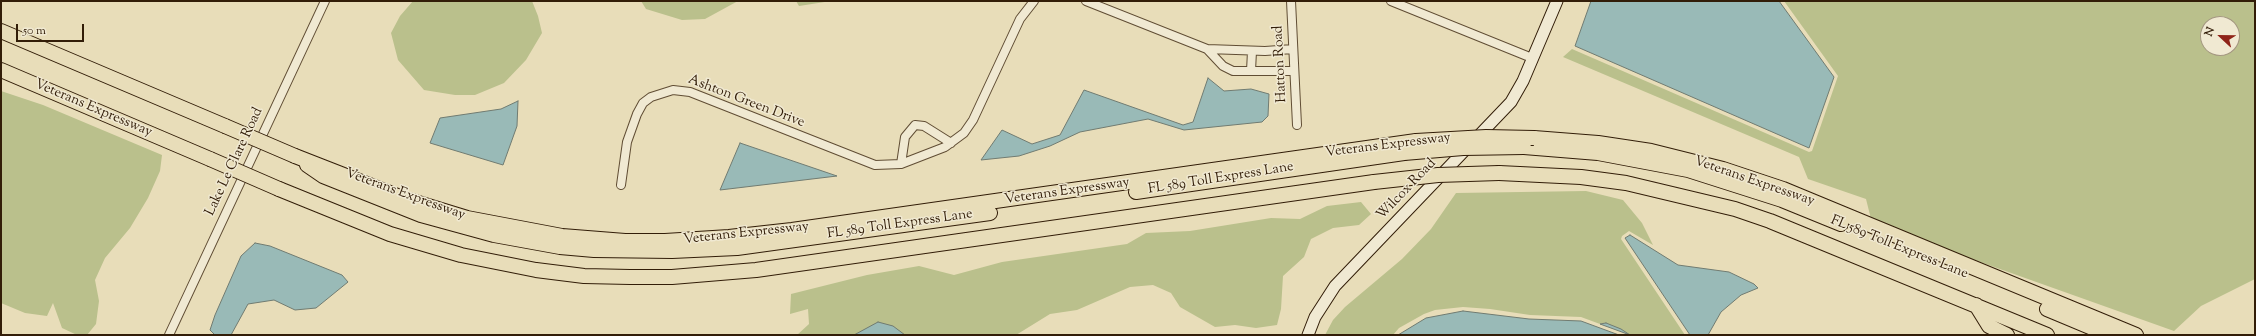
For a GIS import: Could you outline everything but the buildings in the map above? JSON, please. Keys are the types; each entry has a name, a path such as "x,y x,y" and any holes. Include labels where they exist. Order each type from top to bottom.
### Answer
{"highway":[{"name":"Veterans Expressway","path":"1,31 295,156 405,198 467,218 529,232 625,241 665,241 729,237 792,230 1416,141 1479,137 1529,143 1598,143 1651,151 1723,169 1783,189 2136,335"},
{"name":"Veterans Expressway","path":"1,70 279,189 390,234 461,255 536,270 584,276 637,277 672,277 756,270 1374,182 1438,175 1500,173 1581,177 1626,183 1705,201 1770,221 2047,335"},
{"name":"FL 589 Toll Express Lane","path":"295,156 323,176 403,209 461,227 560,247 594,250 672,251 736,248 1404,153 1529,143 1558,149 1635,159 1721,179 1782,200 2109,335"},
{"path":"1976,305 1989,326 2007,335"}],"street":[{"name":"Lake Le Clare Road","path":"169,335 325,1"},
{"name":"Ashton Green Drive","path":"621,186 627,142 637,114 643,103 651,96 663,91 673,90 690,92 867,163 884,166 901,164 950,144 964,133 973,120 1020,19 1034,1"},
{"path":"1086,1 1207,49 1252,51 1293,49"},
{"name":"Hatton Road","path":"1291,1 1297,125"},
{"path":"1391,1 1532,58"},
{"name":"Wilcox Road","path":"1308,335 1315,317 1335,286 1511,102 1523,81 1557,1"},
{"path":"1207,49 1228,69 1251,71 1294,71"},
{"path":"1251,71 1252,51"},
{"path":"901,164 905,137 915,125 924,126 950,144"}],"green space":[{"path":"413,1 532,1 538,16 542,33 526,60 504,83 475,95 455,95 424,90 398,60 391,33 400,16"},
{"path":"641,1 738,1 705,19 682,20 646,9"},
{"path":"796,1 831,1 799,6"},
{"path":"1784,1 2255,1 2255,279 2201,306 2174,331 1910,237 1871,219 1866,199 1808,179 1799,157 1563,57 1572,49 1809,152 1812,151 1838,76"},
{"path":"1,91 43,105 162,155 160,171 148,198 130,228 105,258 95,280 99,301 96,324 87,335 77,335 62,328 53,303 47,316 25,313 1,303"},
{"path":"1586,191 1623,200 1642,223 1653,245 1629,231 1622,236 1621,239 1685,335 1630,335 1606,323 1600,324 1581,317 1530,315 1490,309 1463,307 1435,310 1424,314 1399,328 1393,335 1325,335 1333,320 1345,307 1402,259 1431,229 1456,193"},
{"path":"1361,202 1371,214 1359,225 1333,228 1311,239 1304,257 1283,276 1281,309 1277,325 1256,328 1235,325 1215,327 1180,307 1171,293 1153,285 1130,287 1077,310 1050,314 1016,335 797,335 809,324 808,309 790,314 791,294 867,275 919,266 954,275 1002,262 1127,244 1146,233 1190,231 1271,218 1300,219 1327,206"}],"water":[{"path":"1591,1 1779,1 1834,77 1809,148 1575,46"},
{"path":"1208,78 1224,91 1251,89 1269,94 1268,116 1262,122 1184,130 1148,119 1080,132 1050,146 1019,156 981,160 1002,130 1032,144 1060,135 1084,90 1183,125 1193,122"},
{"path":"518,101 517,126 503,165 430,143 440,118 501,109"},
{"path":"740,143 837,176 720,190"},
{"path":"1630,235 1678,265 1729,272 1754,284 1758,288 1741,295 1721,312 1708,335 1690,335 1625,238"},
{"path":"255,243 270,246 342,275 348,282 316,308 295,310 274,300 248,304 231,335 215,335 210,330 215,315 241,256"},
{"path":"1463,311 1529,319 1581,321 1619,335 1398,335 1426,318"},
{"path":"878,322 893,326 905,335 854,335"},
{"path":"1606,323 1621,329 1630,335 1600,324"}]}
